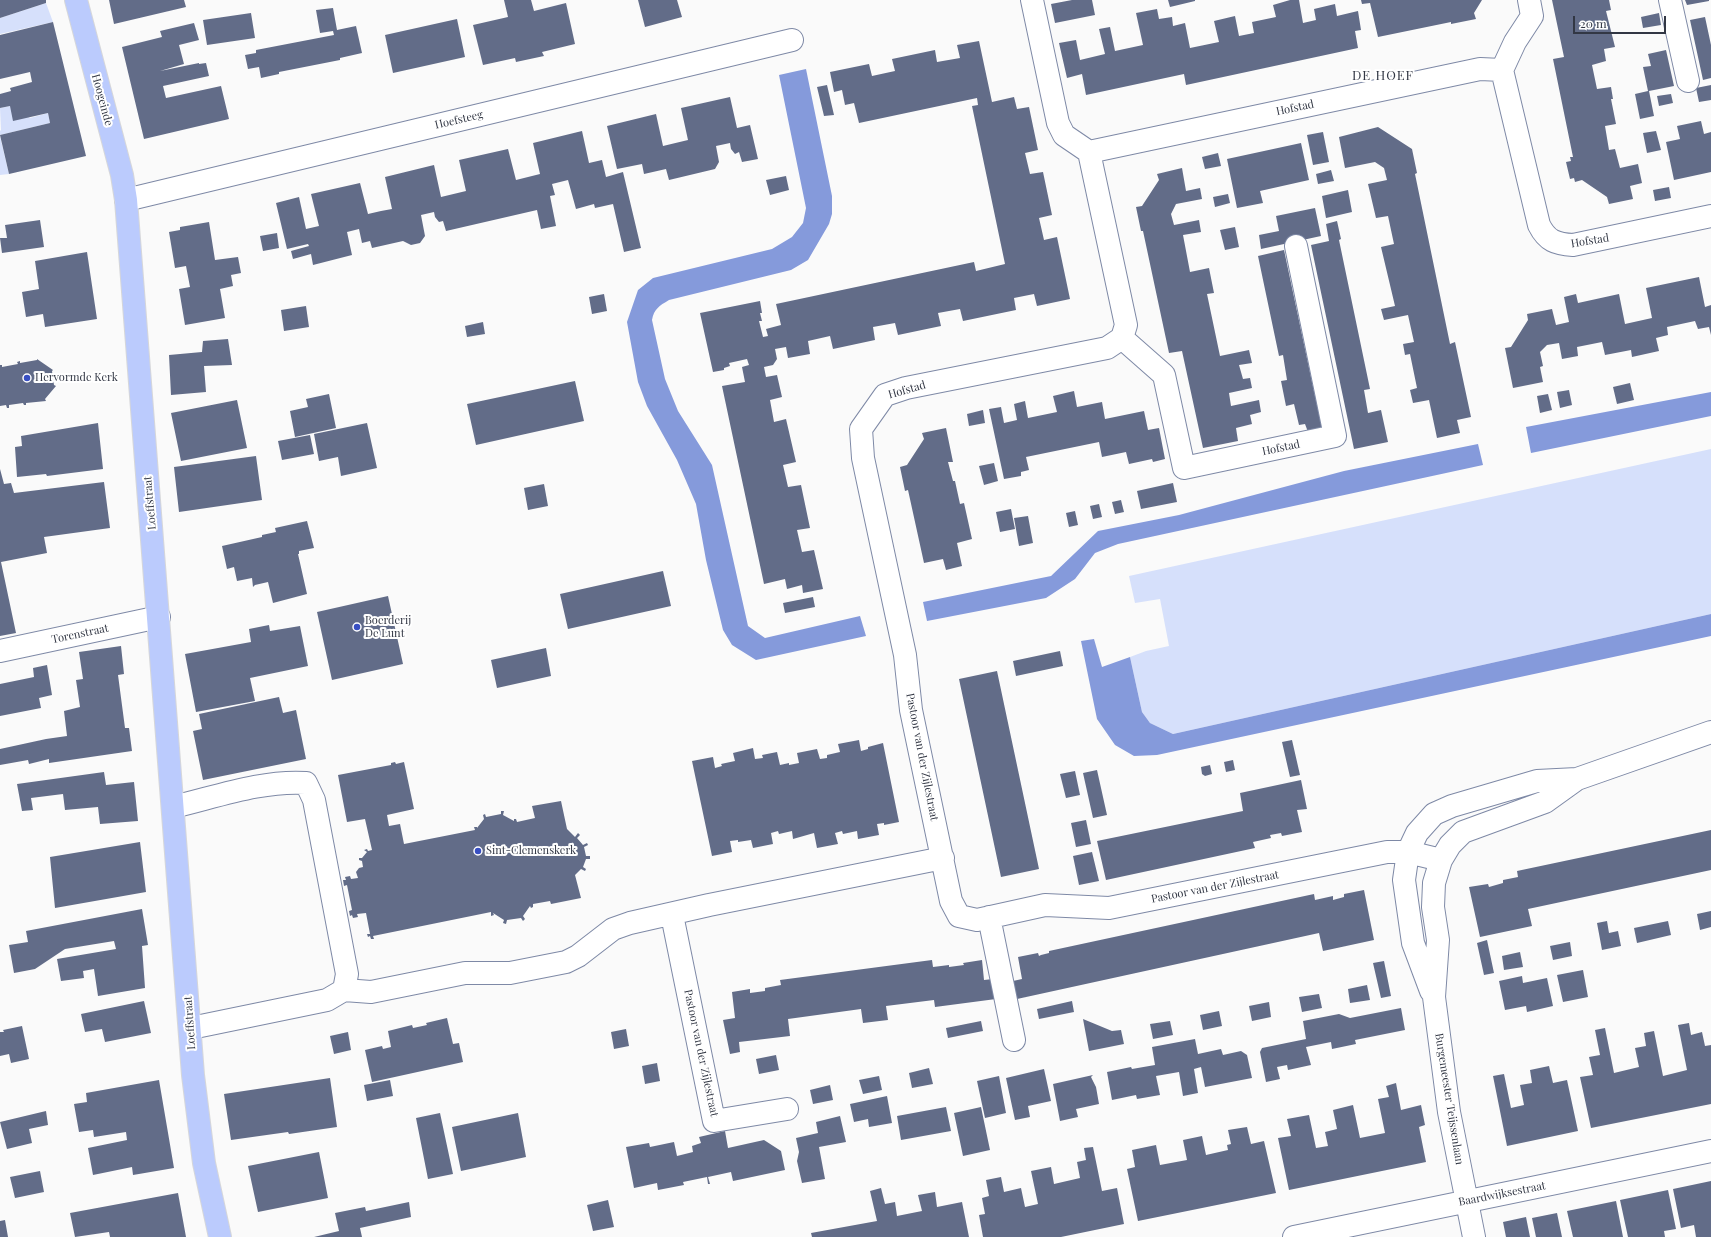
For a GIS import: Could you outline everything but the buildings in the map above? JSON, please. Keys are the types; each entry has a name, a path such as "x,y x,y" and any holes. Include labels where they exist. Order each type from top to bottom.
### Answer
{"main road":[{"name":"Hoogeinde","path":"76,0 122,175 126,200"},
{"name":"Loeffstraat","path":"126,200 191,1028 193,1074 204,1163 220,1237"}],"street":[{"path":"1032,0 1058,123 1064,135 1089,152 1126,325 1122,338"},
{"path":"1502,70 1515,42 1532,16 1529,0"},
{"path":"1670,0 1688,82"},
{"name":"Hoefsteeg","path":"126,200 792,40"},
{"name":"Hofstad","path":"1089,152 1480,69 1502,70 1539,225 1543,234 1552,241 1573,245 1711,216"},
{"name":"Hofstad","path":"905,655 863,458 861,428 884,395 906,388 1107,348 1122,338 1164,375 1184,468 1335,436 1296,246"},
{"name":"Torenstraat","path":"0,651 159,617"},
{"name":"Pastoor van der Zijlestraat","path":"905,655 911,710 951,901 958,916 977,920 1045,905 1110,908 1387,852 1408,852 1441,860"},
{"name":"Burgemeester Teijssenlaan","path":"1474,1237 1449,1112 1434,997 1438,940 1433,906 1434,882 1441,860 1450,845 1463,832 1545,802 1578,779 1711,732"},
{"name":"Burgemeester Teijssenlaan","path":"1434,997 1413,943 1404,880 1408,852 1417,833 1434,814 1452,806 1537,781 1578,779"},
{"path":"173,807 245,790 288,782 306,783 314,800 346,966 347,974 344,990"},
{"path":"191,1028 327,1000 344,990 371,992 465,973 510,973 566,962 578,956 614,929 630,923 672,915 709,905 943,858"},
{"name":"Pastoor van der Zijlestraat","path":"672,915 714,1121 787,1109"},
{"path":"989,917 1014,1040"},
{"name":"Baardwijksestraat","path":"1294,1237 1711,1151"}],"shaded area":[{"path":"46,3 53,22 0,34 0,18"},
{"path":"10,106 30,118 48,113 50,123 0,135 0,108"},
{"path":"0,136 9,174 0,175"},
{"path":"1711,449 1711,614 1173,734 1150,723 1142,712 1130,657 1146,651 1169,646 1160,599 1135,603 1129,576"}],"water":[{"path":"806,69 832,196 832,214 829,224 808,260 791,270 669,300 658,308 654,313 652,320 665,379 678,411 712,465 748,626 765,638 860,616 866,636 756,660 732,645 723,630 706,560 696,504 677,460 647,406 638,382 627,322 638,290 653,278 772,249 792,237 803,223 806,208 779,75"},
{"path":"1711,392 1711,416 1531,453 1526,427"},
{"path":"1478,444 1483,465 1118,544 1095,553 1075,579 1046,598 927,621 923,602 1051,576 1098,531 1179,515 1344,471"},
{"path":"1711,614 1711,636 1157,755 1134,756 1115,745 1097,719 1081,641 1094,639 1102,667 1130,657 1142,712 1150,723 1173,734"}],"place":[{"name":"Hervormde Kerk","path":"27,378"},
{"name":"Boerderij De Lunt","path":"357,627"},
{"name":"Sint-Clemenskerk","path":"478,851"}],"district":[{"name":"DE HOEF","path":"1383,76"}]}
